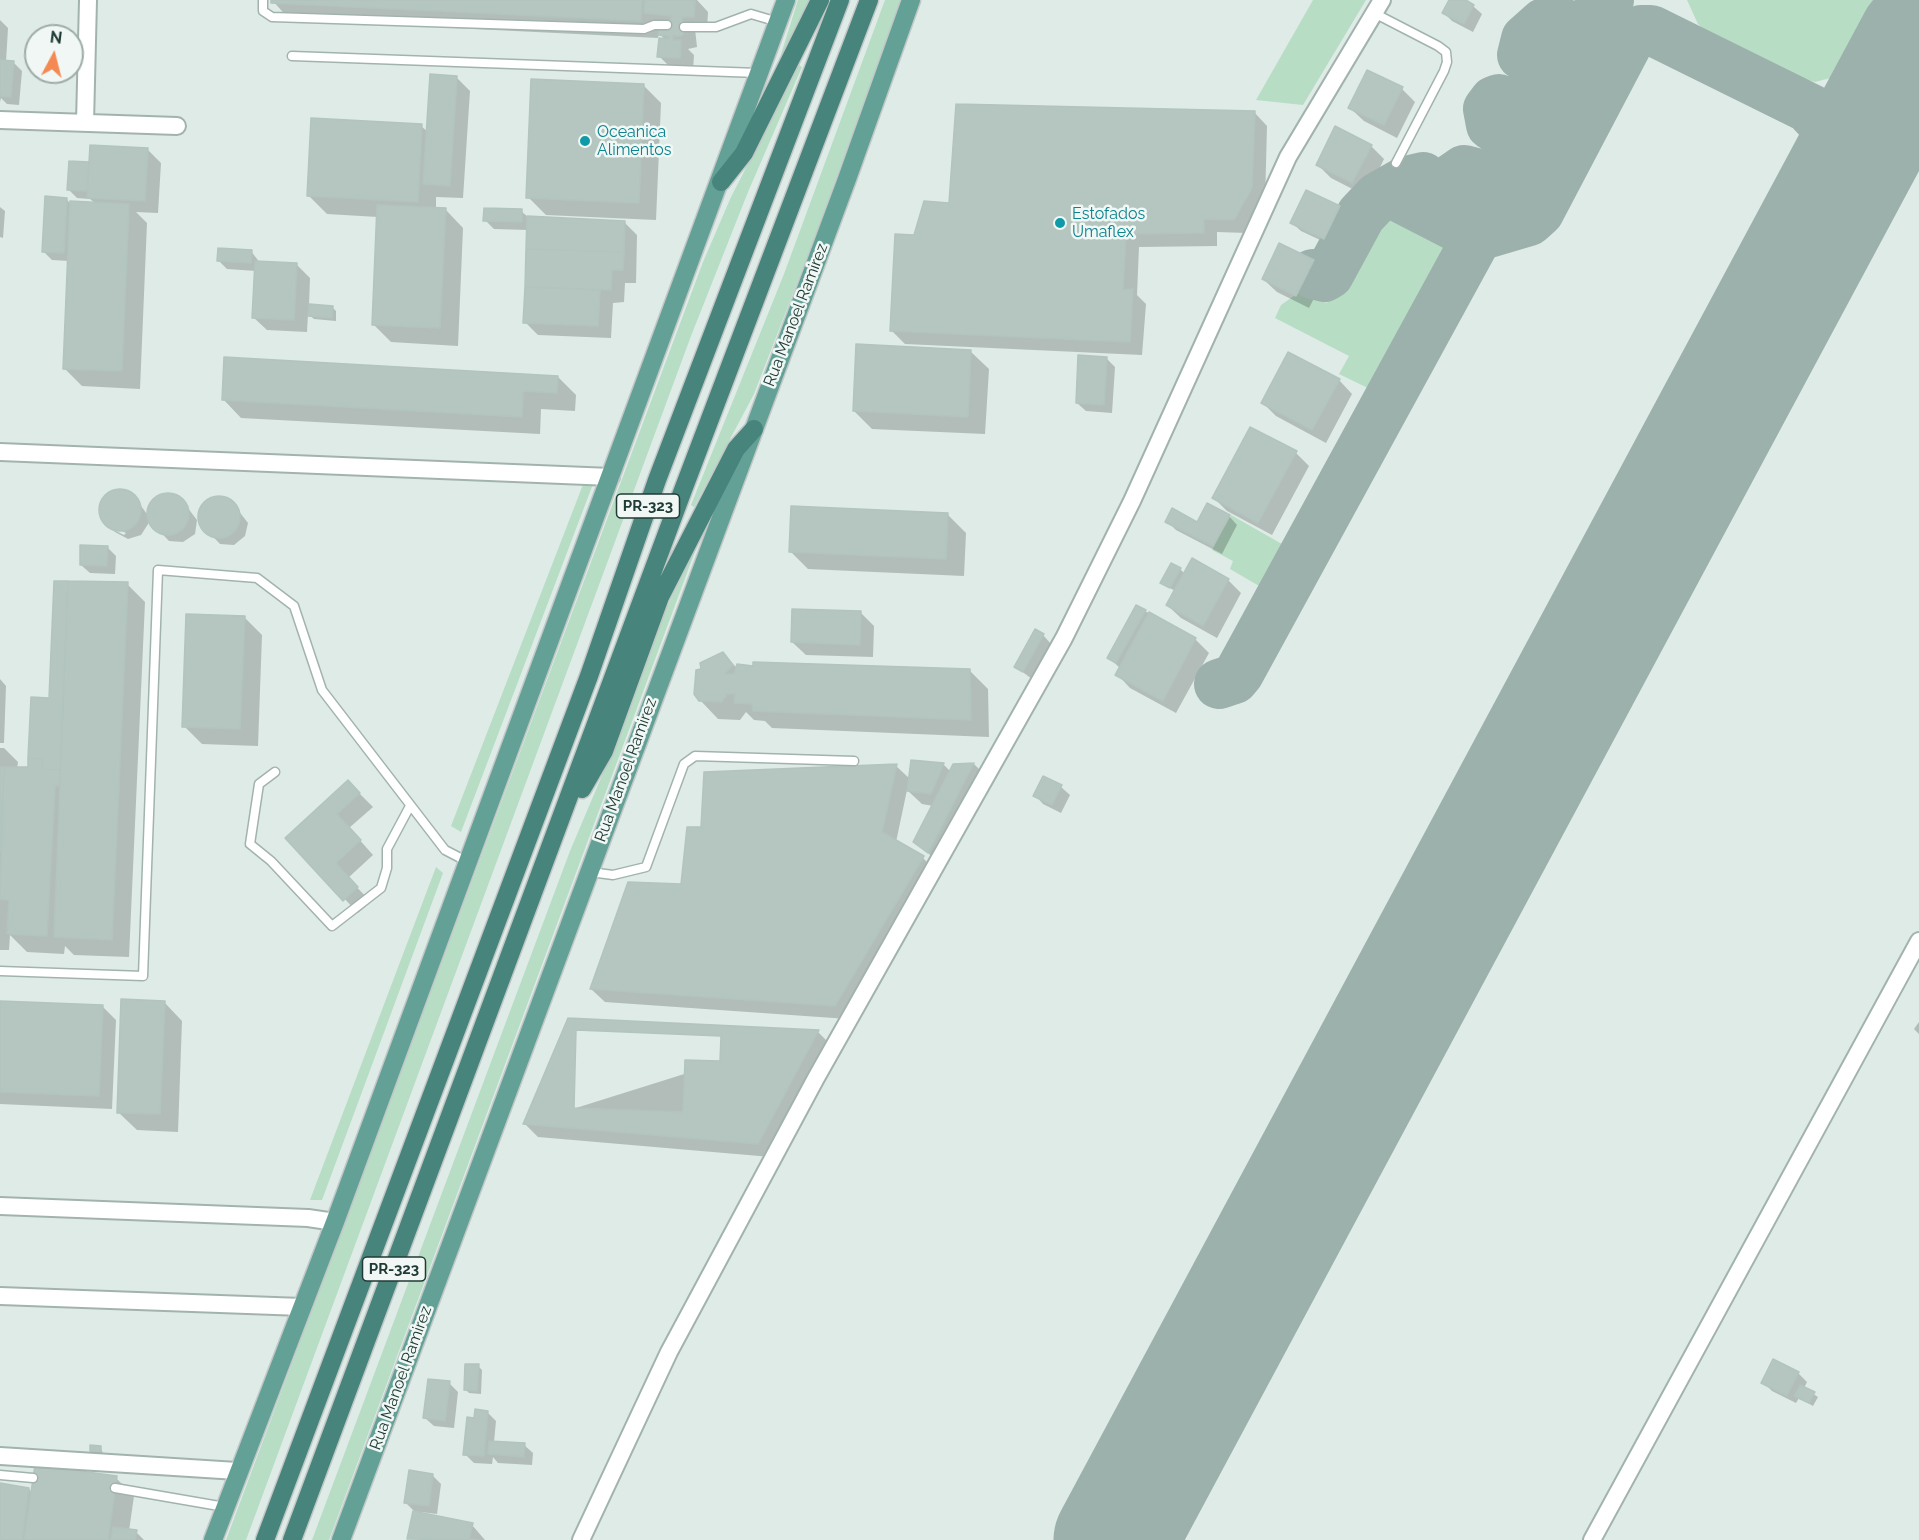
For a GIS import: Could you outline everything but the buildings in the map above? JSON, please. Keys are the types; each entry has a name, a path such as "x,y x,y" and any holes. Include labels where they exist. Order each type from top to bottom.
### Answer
{"highway":[{"path":"721,182 744,153 820,0"},
{"name":"PR-323","path":"265,1540 589,676 657,480 840,0"},
{"name":"PR-323","path":"292,1540 409,1230 484,1021 558,830 683,490 869,0"},
{"path":"558,830 604,752 660,597 681,553 736,448 754,429"}],"main road":[{"path":"213,1540 237,1471 335,1222 721,182 758,73 786,0"},
{"name":"Rua Manoel Ramirez","path":"341,1540 911,0"}],"street":[{"path":"85,123 88,0"},
{"path":"581,1540 669,1352 697,1299 816,1078 1064,638 1132,501 1288,157 1378,7"},
{"path":"0,120 177,126"},
{"path":"0,452 611,477"},
{"path":"1592,1540 1919,941"},
{"path":"0,1206 335,1222"},
{"path":"0,1296 302,1307"},
{"path":"0,1456 237,1471"}],"lane":[{"path":"263,0 263,10 272,17 644,29 654,25 667,25"},
{"path":"1378,7 1446,52 1444,71 1396,163"},
{"path":"684,27 716,27 751,14 778,22"},
{"path":"292,56 758,73"},
{"path":"0,971 143,976 158,570 256,578 294,606 322,690 445,850 468,862"},
{"path":"590,872 613,875 646,867 684,764 695,756 854,761"},
{"path":"275,772 259,784 250,844 271,861 332,926 381,888 387,868 387,849 410,806"},
{"path":"0,1475 33,1478"},
{"path":"115,1488 225,1507"}],"green space":[{"path":"798,0 809,0 777,67"},
{"path":"885,0 901,0 813,242 754,394 694,507 691,505 784,274"},
{"path":"1313,0 1366,0 1303,105 1256,100"},
{"path":"1687,0 1894,0 1872,47 1845,74 1815,82 1782,73 1711,36 1698,24"},
{"path":"799,65 802,67 748,192 691,336 246,1540 226,1540 703,262 731,197"},
{"path":"1382,207 1401,210 1455,239 1374,391 1339,374 1349,356 1275,318 1281,305 1301,291 1327,303 1363,235"},
{"path":"584,482 593,484 461,832 451,826"},
{"path":"1231,515 1289,548 1266,590 1230,569 1233,561 1212,550"},
{"path":"697,546 329,1540 312,1540 570,851 609,759 662,617"},
{"path":"436,867 443,873 322,1200 310,1200"}],"taxiway":[{"path":"1219,684 1234,679 1239,673 1504,188 1601,4 1609,0"},
{"path":"1580,103 1566,92 1562,78 1522,55 1526,39 1544,23 1558,21 1577,29 1581,27"},
{"path":"1399,197 1467,232 1485,234 1529,221 1539,212 1631,37 1641,30 1651,30 1825,116 1863,112 1883,99 1895,85"},
{"path":"1515,133 1503,133 1491,125 1488,109 1494,101 1499,99 1541,120 1567,140"},
{"path":"1812,112 1830,131 1841,153 1839,189"},
{"path":"1449,191 1451,179 1464,170 1479,174 1487,185"},
{"path":"1313,274 1324,277 1329,274 1361,215 1378,197 1406,181 1423,177"}],"runway":[{"path":"1115,1540 1919,41"}],"place":[{"name":"Oceanica Alimentos","path":"585,141"},
{"name":"Estofados Umaflex","path":"1060,223"}]}
